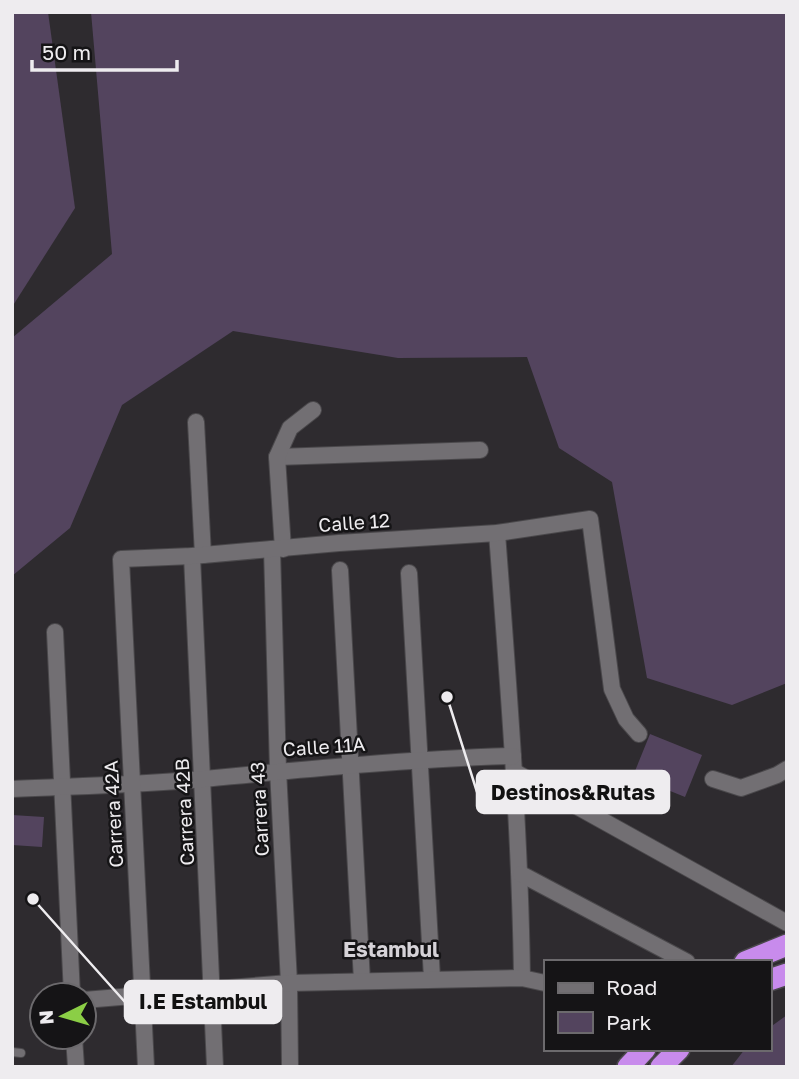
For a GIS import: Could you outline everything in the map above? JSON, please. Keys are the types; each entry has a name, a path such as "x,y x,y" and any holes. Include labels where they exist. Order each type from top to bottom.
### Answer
{"highway":[{"path":"751,960 787,945"},
{"path":"628,1067 643,1051"},
{"path":"661,1067 677,1051"}],"street":[{"path":"313,410 289,428 277,457 481,450"},
{"name":"Carrera 42B","path":"196,422 203,779 215,1067"},
{"name":"Carrera 43","path":"277,457 278,770 289,983 290,1067"},
{"name":"Calle 12","path":"121,559 197,556 339,543 497,533 590,519 612,689 626,719 639,734"},
{"path":"497,533 521,874 522,978"},
{"name":"Carrera 42A","path":"121,559 146,1067"},
{"path":"340,570 362,981"},
{"path":"409,573 432,978"},
{"path":"55,632 71,981"},
{"name":"Calle 11A","path":"12,789 203,779 278,770 421,759 514,764"},
{"path":"514,764 787,923"},
{"path":"713,779 741,788 787,769"},
{"path":"521,874 683,960"},
{"path":"98,999 289,983 432,978 522,978 544,983"}],"green space":[{"path":"12,12 48,12 75,208 12,307"},
{"path":"91,12 787,12 787,683 732,705 647,678 612,482 559,448 527,357 398,358 233,331 122,405 70,528 12,576 12,338 112,254"},
{"path":"650,734 702,755 685,797 633,776"},
{"path":"12,815 44,817 42,847 12,845"},
{"path":"787,1015 787,1067 731,1067 743,1051 771,1051 771,1027"}],"place":[{"name":"Destinos&Rutas","path":"447,697"},
{"name":"I.E Estambul","path":"33,899"}],"district":[{"name":"Estambul","path":"391,949"}]}
